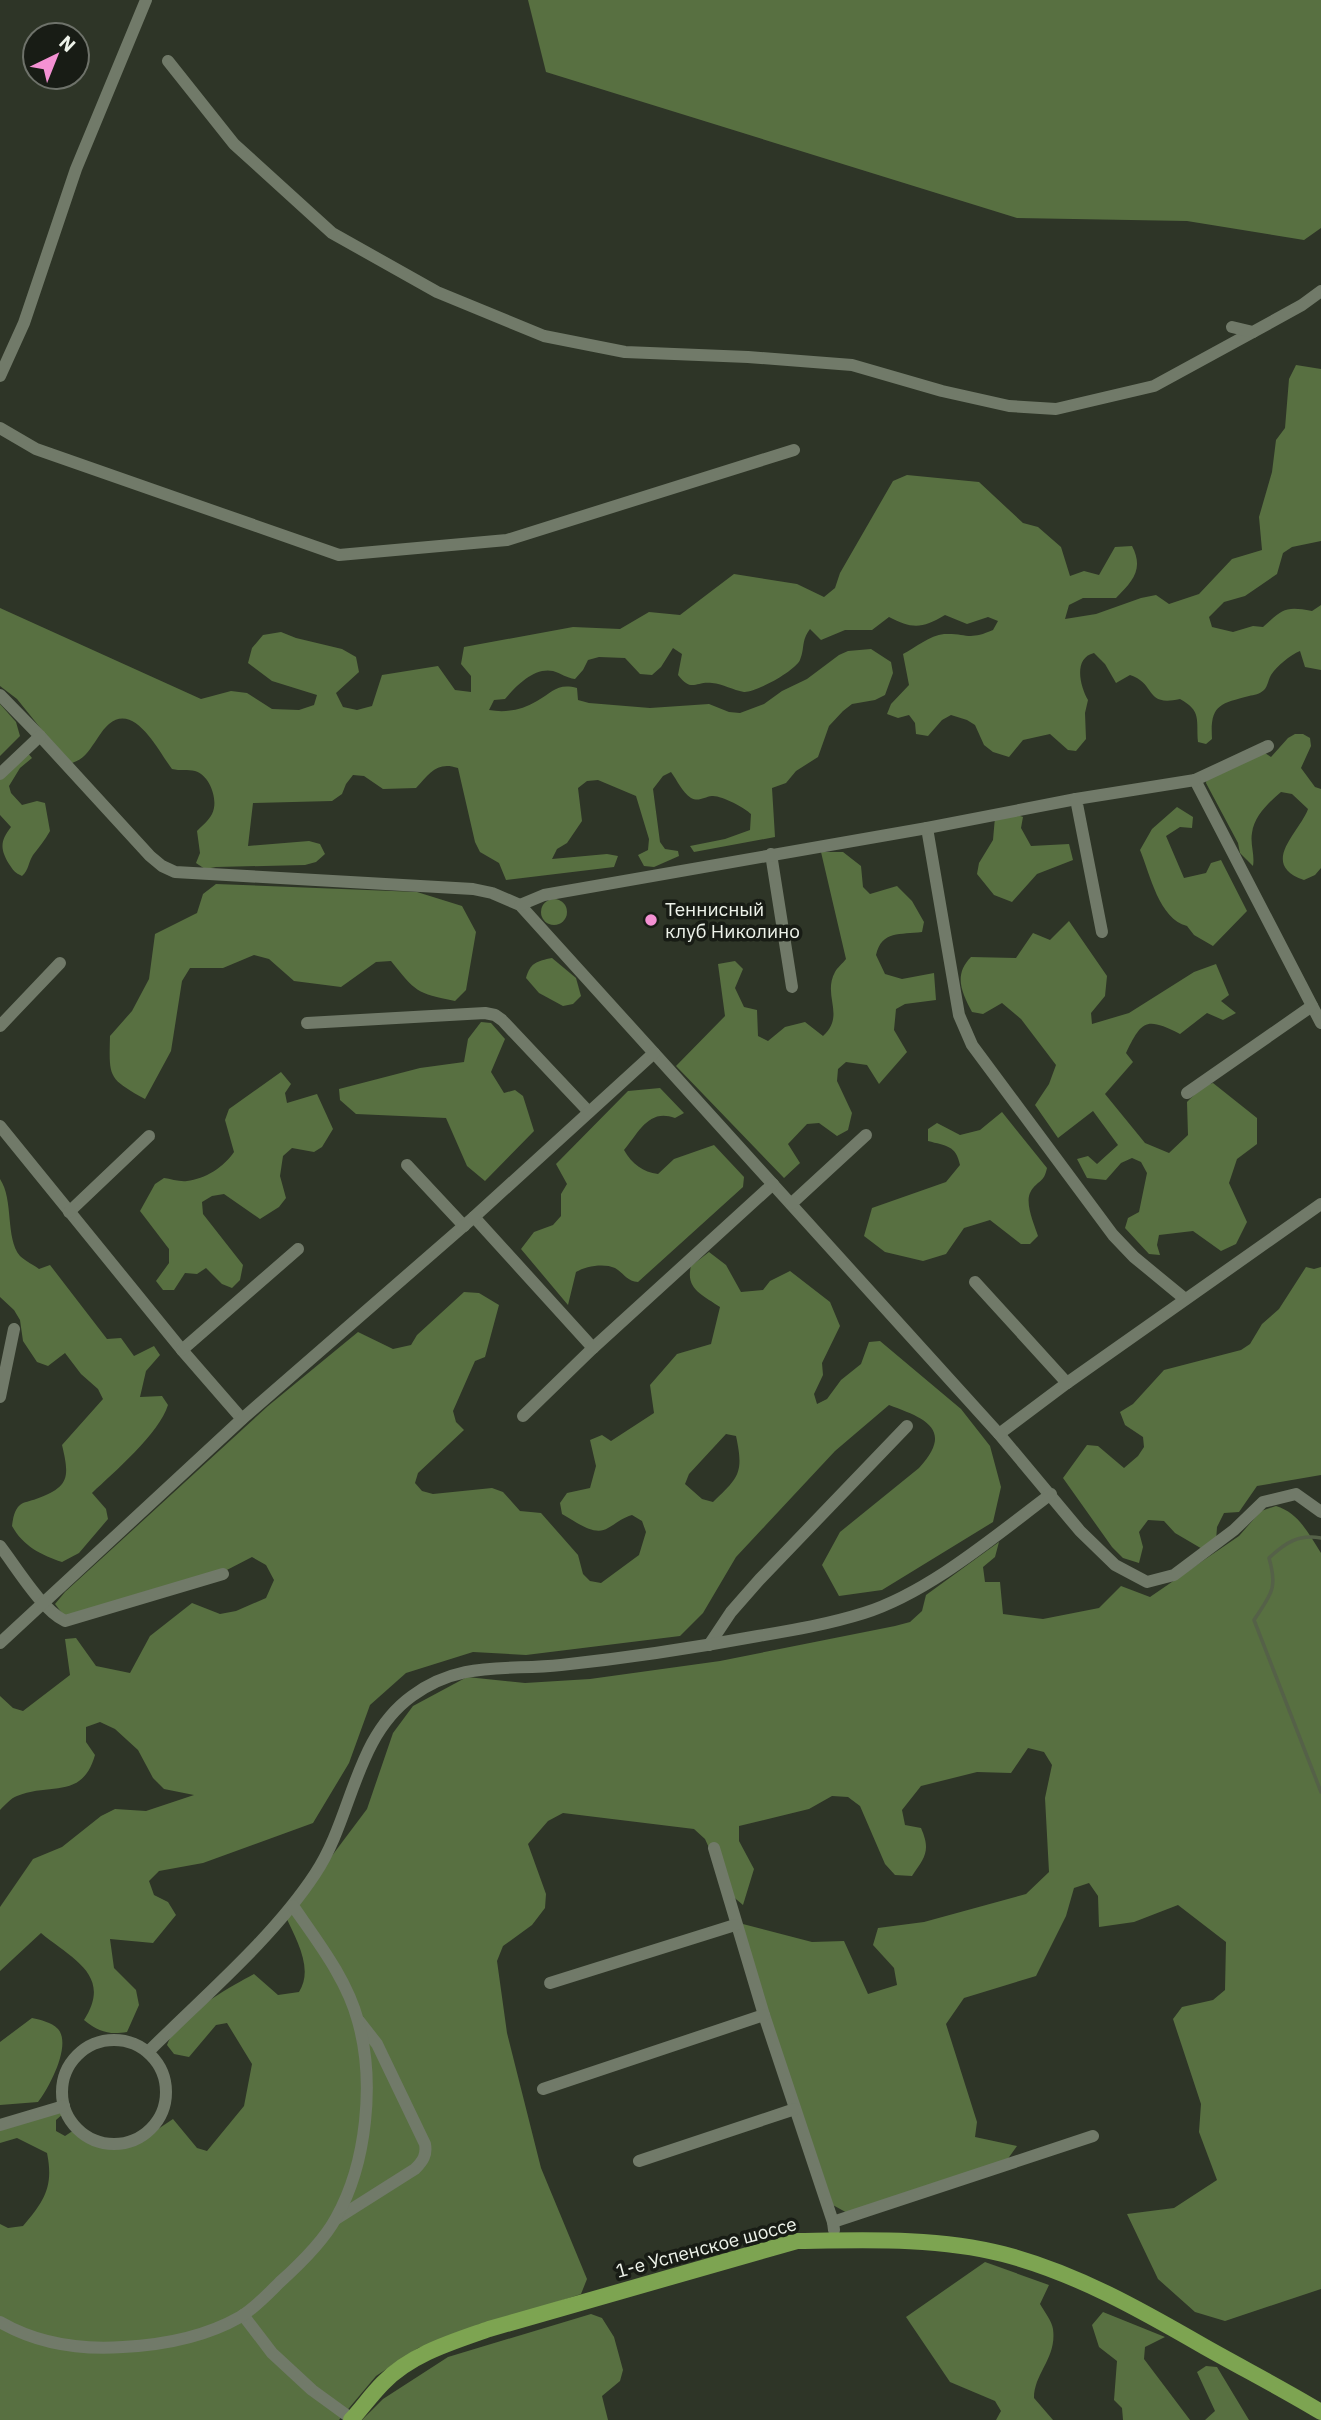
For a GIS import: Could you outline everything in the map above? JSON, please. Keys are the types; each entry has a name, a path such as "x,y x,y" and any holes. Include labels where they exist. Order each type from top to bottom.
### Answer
{"main road":[{"name":"1-е Успенское шоссе","path":"351,2420 385,2381 422,2355 444,2345 489,2329 797,2241 931,2243 1001,2253 1040,2265 1102,2290 1321,2412"}],"street":[{"path":"0,376 24,323 76,169 146,0"},
{"path":"168,61 234,144 332,233 438,292 544,336 625,352 748,356 852,365 942,391 1009,406 1056,410 1154,386 1321,292"},
{"path":"1232,327 1253,331"},
{"path":"0,428 36,449 62,459 339,555 507,540 794,450"},
{"path":"0,695 150,856 175,872 473,889 492,893 520,905 999,1434 1080,1531 1115,1565 1147,1582 1174,1575 1234,1530 1263,1502 1296,1494 1321,1512"},
{"path":"0,774 40,736"},
{"path":"520,905 544,895 1195,780 1268,746"},
{"path":"1195,780 1321,1023"},
{"path":"1076,799 1102,932"},
{"path":"927,828 959,1015 972,1045 1114,1235 1134,1257 1185,1298"},
{"path":"771,855 792,987"},
{"path":"0,1026 60,963"},
{"path":"1187,1093 1312,1006"},
{"path":"307,1023 485,1013 495,1015 589,1112"},
{"path":"0,1643 242,1419 469,1221 654,1053"},
{"path":"0,1126 182,1350 242,1419"},
{"path":"791,1204 866,1135"},
{"path":"69,1212 149,1136"},
{"path":"407,1166 469,1221 593,1348"},
{"path":"523,1416 593,1348 773,1184"},
{"path":"999,1434 1185,1298 1321,1204"},
{"path":"182,1350 298,1249"},
{"path":"975,1282 1068,1383"},
{"path":"0,1397 14,1329"},
{"path":"709,1645 731,1612 760,1579 907,1426"},
{"path":"148,2052 293,1906 318,1870 364,1759 380,1729 413,1695 434,1683 480,1669 558,1665 709,1645 816,1625 866,1612 904,1595 961,1561 1051,1494"},
{"path":"0,1546 44,1603 57,1617 65,1620 73,1620 223,1574"},
{"path":"715,1848 764,2015 833,2222 835,2241"},
{"path":"0,2322 11,2329 61,2346 100,2349 163,2344 226,2324 243,2315 289,2273 336,2219 422,2162 426,2152 425,2144 377,2045 358,2020 329,1960 293,1906"},
{"path":"550,1983 736,1925"},
{"path":"543,2089 764,2015"},
{"path":"336,2219 357,2162 364,2132 366,2074 358,2020"},
{"path":"115,2040 131,2042 148,2052 157,2063 164,2079 166,2097 161,2114 150,2129 136,2139 119,2143 101,2142 85,2135 72,2122 64,2106 62,2090 65,2074 73,2060 84,2049 99,2042 115,2040"},
{"path":"0,2125 64,2106"},
{"path":"639,2161 795,2109"},
{"path":"833,2222 1093,2136"},
{"path":"243,2315 272,2353 312,2390 351,2420"}],"green space":[{"path":"528,0 1321,0 1321,228 1304,240 1187,221 1017,218 546,72"},
{"path":"1296,365 1321,369 1321,541 1292,547 1283,553 1277,574 1245,596 1224,602 1209,617 1212,627 1233,632 1253,626 1263,627 1285,610 1312,611 1321,605 1321,670 1305,667 1300,651 1292,655 1274,672 1262,691 1230,701 1218,708 1213,719 1212,739 1206,744 1198,742 1195,712 1187,703 1180,699 1161,700 1130,675 1116,683 1105,664 1094,653 1083,660 1081,666 1081,680 1088,700 1085,713 1086,739 1076,751 1068,750 1050,734 1023,740 1009,757 993,752 984,745 975,725 951,715 942,720 928,736 916,734 915,723 909,715 898,718 887,714 891,704 909,685 903,654 939,635 973,636 985,633 993,630 998,621 988,617 967,624 945,615 917,626 889,617 872,630 845,630 821,640 810,629 797,665 774,680 749,691 712,683 687,684 678,675 682,654 673,648 661,667 652,675 640,674 625,658 599,657 588,660 575,679 553,671 539,672 520,683 505,699 494,700 489,710 520,709 556,689 565,687 577,688 578,700 589,703 650,708 709,704 729,712 740,713 764,704 782,691 807,679 839,655 848,651 871,649 891,662 893,673 885,695 875,700 852,704 843,711 829,726 818,757 796,771 786,783 772,788 775,837 694,852 690,846 725,839 750,830 751,814 721,798 691,798 671,772 663,776 653,789 660,842 665,849 678,851 679,856 654,867 644,866 638,855 648,850 649,839 636,796 598,780 587,781 578,788 582,821 567,843 557,849 552,859 607,854 618,856 614,867 506,880 499,863 480,852 475,842 458,768 445,766 434,770 416,788 383,789 364,776 353,775 342,794 332,801 253,803 248,846 309,841 320,844 325,854 316,862 305,865 205,869 196,863 200,853 197,831 211,816 214,796 209,783 200,773 172,769 153,741 137,724 128,719 119,719 109,724 85,755 72,763 63,756 17,699 0,686 0,608 201,699 231,691 247,693 272,709 299,710 314,705 317,695 272,681 248,663 252,648 263,635 281,632 342,649 356,657 359,672 336,693 343,707 357,710 372,706 382,675 438,666 455,690 471,692 471,676 461,664 464,647 573,627 620,629 649,612 680,615 734,574 797,584 824,597 835,588 840,573 893,481 907,475 979,482 1023,523 1038,527 1061,547 1070,576 1084,571 1099,575 1115,547 1132,546 1137,568 1132,580 1122,592 1116,598 1083,598 1069,605 1065,619 1096,614 1156,595 1169,604 1199,594 1232,559 1262,550 1259,517 1272,472 1276,440 1285,428 1289,379"},
{"path":"0,704 16,722 20,736 0,756"},
{"path":"1295,734 1310,738 1311,746 1301,768 1315,787 1321,789 1321,868 1315,875 1304,880 1291,873 1284,865 1283,857 1291,837 1308,809 1292,794 1281,792 1267,805 1253,827 1253,866 1240,853 1238,843 1206,783 1207,773 1262,751 1271,757"},
{"path":"27,752 32,758 20,768 9,786 11,793 22,805 37,801 45,803 50,831 22,876 12,868 3,849 3,841 11,827 0,815 0,773"},
{"path":"1177,807 1193,817 1192,828 1180,827 1166,836 1184,878 1206,873 1211,863 1221,860 1247,911 1213,946 1169,915 1157,894 1140,850 1152,829"},
{"path":"1004,810 1023,817 1021,828 1031,846 1069,844 1073,860 1037,874 1012,902 994,895 977,874 979,863 993,840 995,817"},
{"path":"821,852 843,852 861,866 863,887 870,894 897,886 912,901 924,922 922,932 887,938 876,955 885,974 902,979 934,973 936,1000 905,1004 896,1009 894,1030 907,1052 879,1084 867,1065 846,1062 838,1069 837,1081 852,1113 848,1130 837,1136 819,1123 807,1124 788,1144 800,1163 784,1178 676,1066 725,1016 718,964 735,961 743,969 735,988 744,1007 757,1010 758,1036 768,1041 785,1027 805,1022 823,1036 830,1028 833,1021 832,981 836,970 846,959"},
{"path":"216,884 417,892 462,906 476,932 466,990 455,1001 424,993 412,985 391,961 376,962 341,987 294,981 269,959 254,955 223,968 190,968 182,981 171,1051 145,1099 117,1081 113,1075 110,1036 132,1011 149,979 155,934 197,913 203,894"},
{"path":"554,899 563,903 567,912 563,921 554,925 545,921 541,912 545,903"},
{"path":"1069,921 1107,976 1105,996 1091,1013 1092,1024 1129,1013 1194,972 1216,964 1229,995 1221,1001 1236,1013 1223,1020 1207,1013 1180,1034 1159,1025 1146,1025 1141,1028 1126,1053 1133,1062 1105,1094 1145,1143 1169,1153 1188,1135 1187,1102 1203,1086 1213,1083 1257,1118 1257,1144 1237,1159 1229,1183 1247,1222 1236,1244 1221,1251 1193,1231 1159,1235 1157,1245 1160,1255 1149,1254 1125,1228 1128,1218 1139,1212 1147,1173 1141,1162 1132,1158 1121,1163 1106,1180 1087,1178 1077,1159 1088,1156 1097,1164 1118,1145 1093,1111 1058,1138 1035,1105 1049,1084 1056,1065 1021,1019 1002,1003 983,1014 972,1012 961,984 962,971 971,957 1016,958 1033,933 1050,940"},
{"path":"552,958 576,978 581,996 573,1004 563,1006 539,993 526,978 535,964"},
{"path":"481,1022 491,1023 505,1039 491,1072 504,1093 515,1090 523,1096 534,1131 485,1181 467,1166 446,1118 356,1114 340,1100 339,1089 420,1068 464,1062 468,1039"},
{"path":"281,1072 291,1084 285,1093 287,1103 317,1094 333,1129 322,1147 314,1152 292,1148 283,1156 280,1176 286,1198 279,1207 260,1219 224,1194 212,1196 202,1202 203,1214 243,1265 240,1280 232,1288 222,1284 206,1268 197,1274 185,1273 174,1290 163,1290 156,1281 169,1263 169,1249 140,1211 155,1184 164,1178 194,1180 225,1163 234,1152 225,1120 229,1109"},
{"path":"660,1088 684,1113 675,1118 658,1116 645,1124 624,1150 631,1159 643,1169 658,1174 674,1159 714,1145 744,1177 743,1187 638,1282 615,1268 600,1265 576,1272 568,1305 521,1249 534,1232 553,1225 561,1216 561,1194 567,1184 556,1164 628,1091"},
{"path":"1002,1112 1047,1168 1029,1196 1030,1213 1038,1236 1030,1244 1021,1244 990,1220 964,1228 946,1254 923,1261 885,1252 864,1236 872,1208 946,1182 960,1165 953,1150 928,1141 928,1129 937,1123 960,1135 980,1130"},
{"path":"0,1179 7,1197 15,1248 20,1256 39,1269 50,1265 107,1339 121,1338 134,1356 154,1346 160,1355 146,1371 140,1397 162,1396 168,1405 163,1416 135,1452 92,1493 106,1509 108,1519 79,1553 62,1562 27,1544 12,1526 13,1518 21,1504 47,1495 61,1485 66,1473 62,1445 103,1399 98,1389 81,1374 65,1353 48,1366 37,1362 23,1341 20,1320 0,1297"},
{"path":"709,1252 726,1265 741,1292 763,1290 770,1281 790,1271 830,1302 840,1326 822,1363 823,1375 814,1394 817,1404 827,1399 841,1380 861,1364 869,1342 880,1341 961,1409 990,1446 1001,1487 993,1522 882,1590 839,1596 822,1565 840,1532 919,1468 934,1444 935,1434 923,1420 889,1405 835,1451 736,1557 703,1613 680,1636 526,1655 473,1652 406,1673 370,1705 349,1763 313,1823 203,1863 159,1871 149,1881 154,1895 168,1902 176,1915 153,1943 110,1939 114,1968 136,1990 139,2005 127,2032 104,2032 84,2020 92,2004 94,1991 91,1980 76,1960 41,1933 0,1971 0,1907 33,1859 62,1847 101,1816 115,1809 146,1811 194,1795 164,1789 153,1778 138,1750 115,1729 100,1722 86,1727 86,1742 95,1755 82,1778 64,1787 17,1796 0,1810 0,1696 13,1708 23,1711 70,1675 65,1639 76,1638 96,1666 130,1673 150,1636 192,1603 220,1614 236,1611 266,1598 274,1580 266,1565 252,1557 223,1572 65,1617 55,1604 65,1592 268,1406 358,1332 393,1349 411,1345 417,1335 464,1292 479,1293 499,1305 485,1357 475,1361 453,1411 456,1422 464,1430 418,1473 415,1483 422,1491 433,1494 492,1488 503,1492 520,1511 541,1513 578,1555 583,1574 590,1581 601,1583 639,1555 646,1532 642,1521 632,1515 597,1531 562,1514 560,1503 567,1493 590,1488 596,1466 590,1440 602,1435 611,1441 654,1413 650,1385 677,1354 711,1344 720,1307 693,1286 691,1266","holes":["726,1434 736,1436 739,1467 734,1480 713,1502 702,1499 685,1484 689,1474"]},
{"path":"1306,1267 1321,1267 1321,1475 1257,1486 1239,1512 1224,1513 1217,1527 1216,1541 1204,1550 1175,1533 1164,1521 1148,1520 1139,1532 1143,1547 1139,1563 1123,1558 1112,1547 1063,1478 1087,1445 1098,1446 1124,1468 1138,1456 1144,1447 1143,1437 1125,1425 1120,1412 1133,1404 1164,1370 1241,1350 1250,1344 1262,1324 1279,1309"},
{"path":"1276,1506 1297,1519 1321,1553 1321,2289 1225,2321 1195,2312 1158,2279 1127,2214 1174,2208 1217,2180 1199,2132 1201,2104 1173,2019 1182,2007 1213,2000 1225,1990 1226,1942 1178,1905 1134,1922 1099,1927 1098,1896 1089,1883 1074,1888 1066,1916 1036,1976 964,1998 946,2024 977,2122 975,2137 1017,2146 1007,2160 851,2215 831,2204 739,1923 812,1942 844,1941 868,1994 897,1985 894,1968 873,1945 878,1928 924,1922 1026,1894 1049,1872 1045,1798 1052,1765 1044,1752 1028,1748 1011,1773 977,1772 921,1786 902,1810 905,1825 921,1828 926,1843 923,1859 912,1876 895,1875 885,1864 860,1806 848,1797 832,1796 809,1809 739,1826 739,1841 754,1869 743,1905 730,1894 705,1839 694,1829 563,1813 548,1821 528,1844 546,1894 545,1908 532,1925 503,1946 497,1961 507,2033 541,2168 587,2279 581,2294 418,2348 376,2376 339,2420 0,2420 0,2224 8,2228 23,2226 46,2193 49,2165 47,2153 17,2138 0,2143 0,2122 50,2107 64,2113 56,2120 56,2131 65,2136 74,2130 116,2142 126,2138 134,2145 173,2119 197,2148 207,2151 244,2106 252,2064 227,2023 216,2025 189,2057 174,2054 167,2045 192,2013 254,1974 278,1995 299,1992 305,1974 304,1964 286,1917 367,1809 393,1733 413,1706 467,1677 525,1683 590,1679 720,1661 910,1622 922,1611 926,1595 999,1542 995,1557 983,1567 985,1582 1000,1582 1003,1614 1043,1619 1099,1608 1121,1586 1150,1597 1239,1536 1261,1511"},
{"path":"32,2018 49,2023 58,2029 62,2036 61,2055 57,2066 38,2102 0,2105 0,2042"},
{"path":"985,2262 1049,2285 1040,2304 1053,2329 1052,2348 1035,2389 1034,2398 1053,2420 996,2420 1001,2411 995,2401 950,2382 906,2317"},
{"path":"1103,2312 1165,2337 1145,2347 1144,2359 1190,2420 1123,2420 1122,2408 1114,2400 1117,2361 1099,2347 1092,2325"},
{"path":"591,2314 602,2318 614,2337 623,2370 620,2381 602,2396 608,2420 362,2420 383,2399 448,2357"},
{"path":"1206,2366 1217,2367 1249,2420 1205,2420 1215,2411 1197,2372"}],"waterway":[{"path":"1321,1538 1305,1537 1292,1541 1269,1558 1273,1584 1265,1604 1254,1620 1321,1792"}],"place":[{"name":"Теннисный клуб Николино","path":"651,920"}]}
